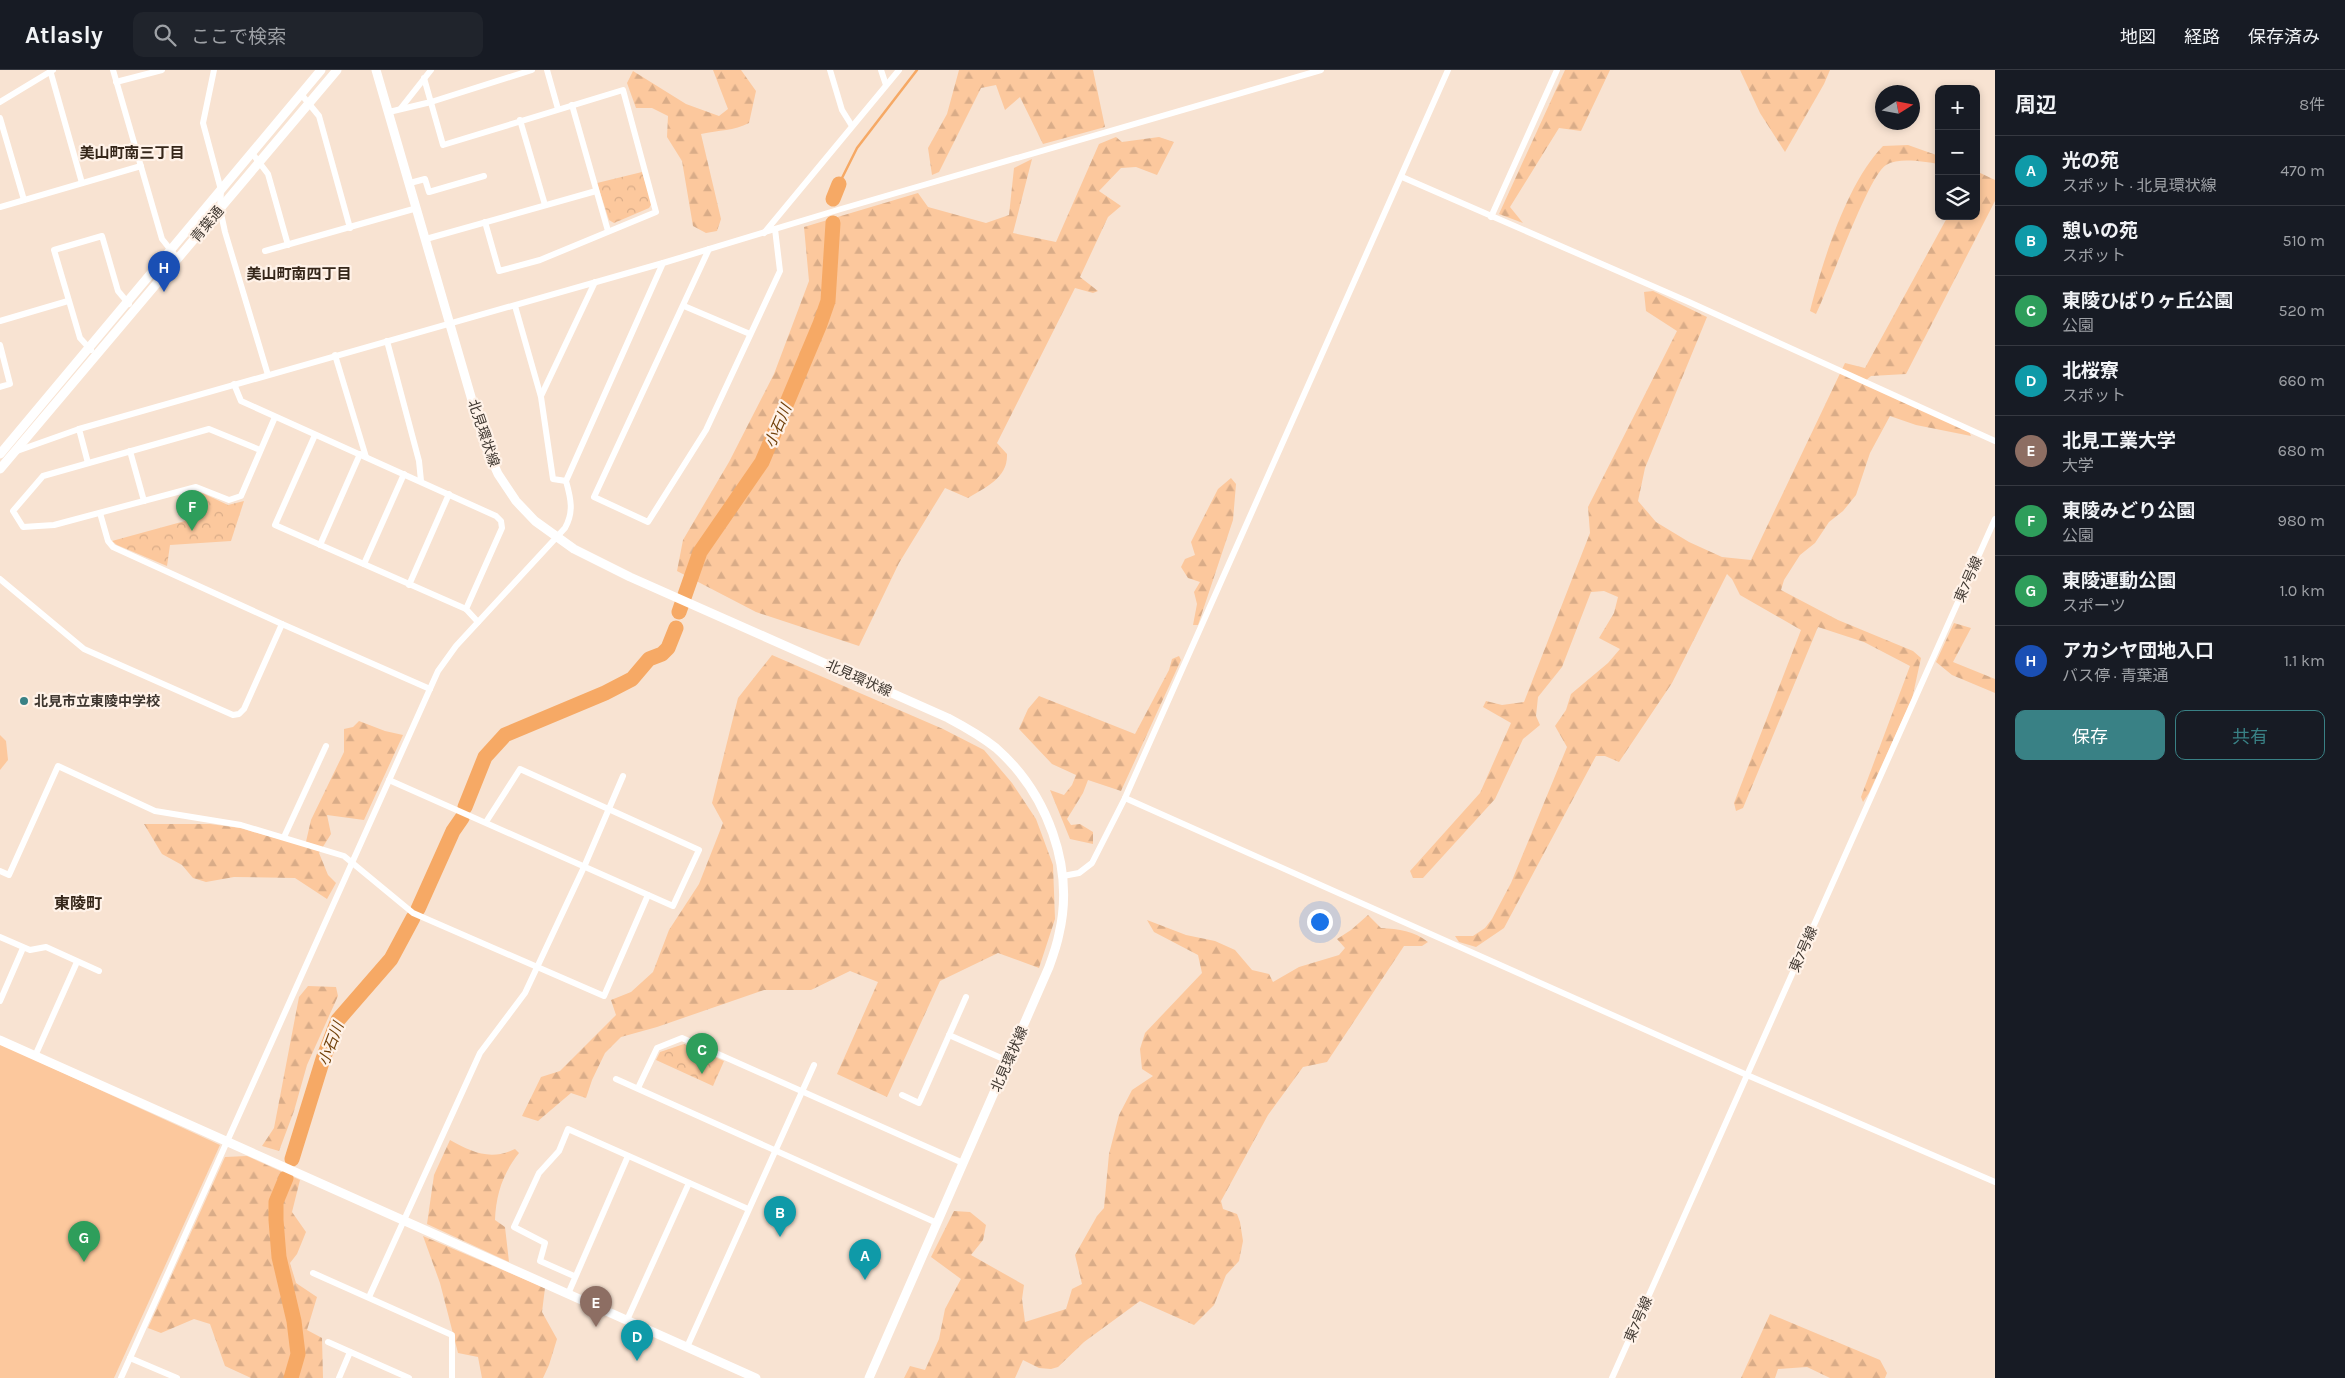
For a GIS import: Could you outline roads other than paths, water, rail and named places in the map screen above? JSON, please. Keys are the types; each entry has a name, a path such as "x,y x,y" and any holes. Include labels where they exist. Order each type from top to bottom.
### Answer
{"street":[{"path":"113,70 162,239 170,252 178,259"},
{"path":"116,82 162,70"},
{"path":"214,70 202,123 222,190 220,209 268,375"},
{"name":"青葉通","path":"0,455 321,70"},
{"name":"青葉通","path":"0,469 337,70"},
{"name":"北見環状線","path":"376,70 485,444 498,474 516,501 535,521 574,550 630,577 948,718 973,731 996,749 1020,774 1038,800 1054,838 1063,876 1060,933 1050,967 868,1378"},
{"path":"400,109 431,70"},
{"path":"389,112 431,102 532,70"},
{"path":"547,70 558,109"},
{"path":"830,70 842,110 852,126"},
{"path":"881,70 886,85"},
{"path":"763,234 899,70"},
{"path":"0,455 14,452 45,439 79,429 664,263 1321,70"},
{"path":"1063,876 1079,873 1092,864 1125,798 1402,178 1448,70"},
{"path":"1491,218 1557,70"},
{"path":"0,102 51,71 82,183"},
{"path":"424,78 443,145 623,90 656,212 540,260 499,272 485,222"},
{"path":"301,94 318,116 350,228"},
{"path":"572,105 608,231"},
{"path":"0,118 24,200"},
{"path":"520,120 545,204"},
{"path":"252,153 260,161 268,174 288,245"},
{"path":"0,208 140,166"},
{"path":"410,183 425,179 429,192 484,176"},
{"path":"1402,178 1698,306 1995,441"},
{"path":"426,240 545,204 596,191"},
{"path":"264,251 417,208"},
{"path":"709,249 594,497 648,522 706,430 780,271 775,229"},
{"path":"97,356 80,338 54,250 102,236 118,290 134,311"},
{"path":"121,1378 438,670 456,646 565,528 571,517 571,498 566,482 664,263"},
{"path":"541,396 595,282"},
{"path":"0,322 68,301"},
{"path":"515,306 541,396 553,479 566,482"},
{"path":"684,306 750,334"},
{"path":"387,341 417,451 421,482"},
{"path":"0,345 10,384 0,387"},
{"path":"320,545 363,456 335,355"},
{"path":"234,384 241,401 496,516 502,528 466,610"},
{"path":"260,450 209,429 43,476 13,511 23,527 54,525 196,486 230,500 241,496 275,417"},
{"path":"79,429 88,463"},
{"path":"315,435 275,525 466,610 478,622"},
{"path":"130,451 144,501"},
{"path":"364,564 404,474"},
{"path":"409,585 449,494"},
{"path":"100,513 108,541 113,547 430,689"},
{"name":"東7号線","path":"1612,1378 1995,520"},
{"path":"0,579 84,648 233,714 239,714 244,709 282,624"},
{"path":"284,837 326,746"},
{"path":"0,870 9,875 58,766 155,811 241,825 344,856 397,902 413,912 486,946 538,966 604,996 648,895"},
{"path":"389,780 673,906 700,850 520,769 486,822"},
{"path":"369,1297 480,1053 525,993 584,867 623,776"},
{"path":"1125,798 1747,1075 1995,1182"},
{"path":"0,938 30,950 46,947 98,971"},
{"path":"0,999 23,948"},
{"path":"35,1056 77,962"},
{"path":"902,1096 919,1102 966,997"},
{"path":"949,1035 1008,1061"},
{"path":"638,1088 657,1048 682,1038 963,1163"},
{"path":"0,1040 756,1378"},
{"path":"687,1347 814,1065"},
{"path":"616,1079 937,1223"},
{"path":"574,1276 540,1261 545,1243 514,1227 538,1173 559,1151 568,1129 748,1209"},
{"path":"568,1294 574,1276 628,1156"},
{"path":"627,1320 689,1184"},
{"path":"313,1273 452,1335 452,1378"},
{"path":"328,1342 409,1378"},
{"path":"339,1378 350,1352"},
{"path":"130,1358 177,1378"}],"waterway":[{"name":"小石川","path":"839,184 857,148 917,70"},
{"name":"小石川","path":"833,199 839,184"},
{"name":"小石川","path":"679,612 700,552 762,462 820,324 828,301 833,223"},
{"name":"小石川","path":"465,807 485,757 505,735 605,693 632,679 649,659 662,654 668,648 676,628"},
{"name":"小石川","path":"418,909 453,831 462,818"},
{"name":"小石川","path":"292,1159 323,1059 338,1020 391,959 413,918"},
{"name":"小石川","path":"286,1178 276,1202 276,1220 279,1257 294,1321 298,1354 291,1378"}],"place":[{"name":"アカシヤ団地入口","path":"164,292"},
{"name":"東陵みどり公園","path":"192,531"},
{"name":"北見市立東陵中学校","path":"24,701"},
{"name":"東陵ひばりヶ丘公園","path":"702,1074"},
{"name":"憩いの苑","path":"780,1237"},
{"name":"東陵運動公園","path":"84,1262"},
{"name":"光の苑","path":"865,1280"},
{"name":"北見工業大学","path":"596,1327"},
{"name":"北桜寮","path":"637,1361"}],"district":[{"name":"美山町南三丁目","path":"132,153"},
{"name":"美山町南四丁目","path":"299,274"},
{"name":"東陵町","path":"78,903"}]}
